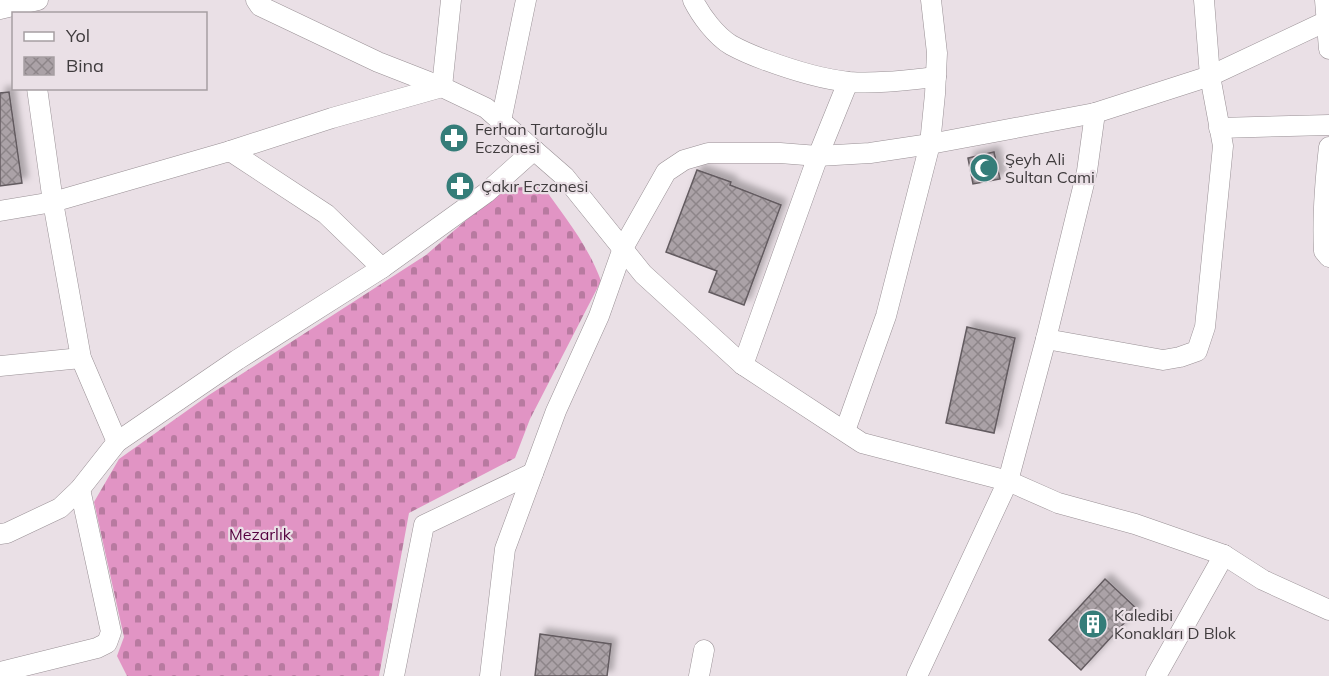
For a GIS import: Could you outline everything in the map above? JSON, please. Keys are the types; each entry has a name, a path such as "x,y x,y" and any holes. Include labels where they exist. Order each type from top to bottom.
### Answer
{"street":[{"path":"256,0 260,6 378,62 442,87 486,108 565,177 643,274 742,365 862,443 1008,481 1058,503 1135,524 1224,555 1263,580 1329,610"},
{"path":"442,87 451,0"},
{"path":"501,121 526,0"},
{"path":"693,0 712,27 730,45 795,72 848,82 878,83 936,77"},
{"path":"845,431 886,316 930,144 937,53 931,0"},
{"path":"1046,339 1163,360 1197,351 1205,327 1223,146 1210,76 1204,0"},
{"path":"1325,0 1329,49"},
{"path":"0,9 30,6"},
{"path":"490,676 506,549 556,411 599,316 623,248 666,172 684,160 708,153 780,153 818,156 870,153 1095,113 1210,76 1328,20"},
{"path":"742,365 818,156 848,82"},
{"path":"0,211 53,202 442,87"},
{"path":"37,90 53,202 81,358 117,442"},
{"path":"917,676 1008,481 1087,171 1095,113"},
{"path":"1220,128 1329,125"},
{"path":"1329,147 1323,200 1323,251 1329,257"},
{"path":"0,534 8,533 60,508 80,489 117,442 237,360 382,268 486,193 534,150"},
{"path":"230,151 326,214 382,268"},
{"path":"0,366 81,358"},
{"path":"394,676 424,525 533,473"},
{"path":"0,672 97,648 107,643 111,632 80,489"},
{"path":"1156,676 1224,555"},
{"path":"699,676 704,650"}],"green space":[{"name":"Mezarlık","path":"542,185 582,243 601,281 530,419 515,458 409,513 379,676 127,676 117,656 124,637 94,502 119,459 209,395 426,255 502,189"}],"building":[{"path":"9,92 22,183 0,186 0,93"},
{"name":"Şeyh Ali Sultan Cami","path":"994,152 1000,179 973,184 968,158"},
{"path":"697,170 731,182 730,185 781,205 744,305 709,292 717,271 666,252"},
{"path":"967,327 1015,338 994,433 946,423"},
{"name":"Kaledibi Konakları D Blok","path":"1105,579 1137,609 1081,670 1049,640"},
{"path":"540,634 611,644 607,676 535,676"}],"place":[{"name":"Ferhan Tartaroğlu Eczanesi","path":"454,138"},
{"name":"Şeyh Ali Sultan Cami","path":"984,168"},
{"name":"Çakır Eczanesi","path":"460,186"},
{"name":"Kaledibi Konakları D Blok","path":"1093,624"}]}
